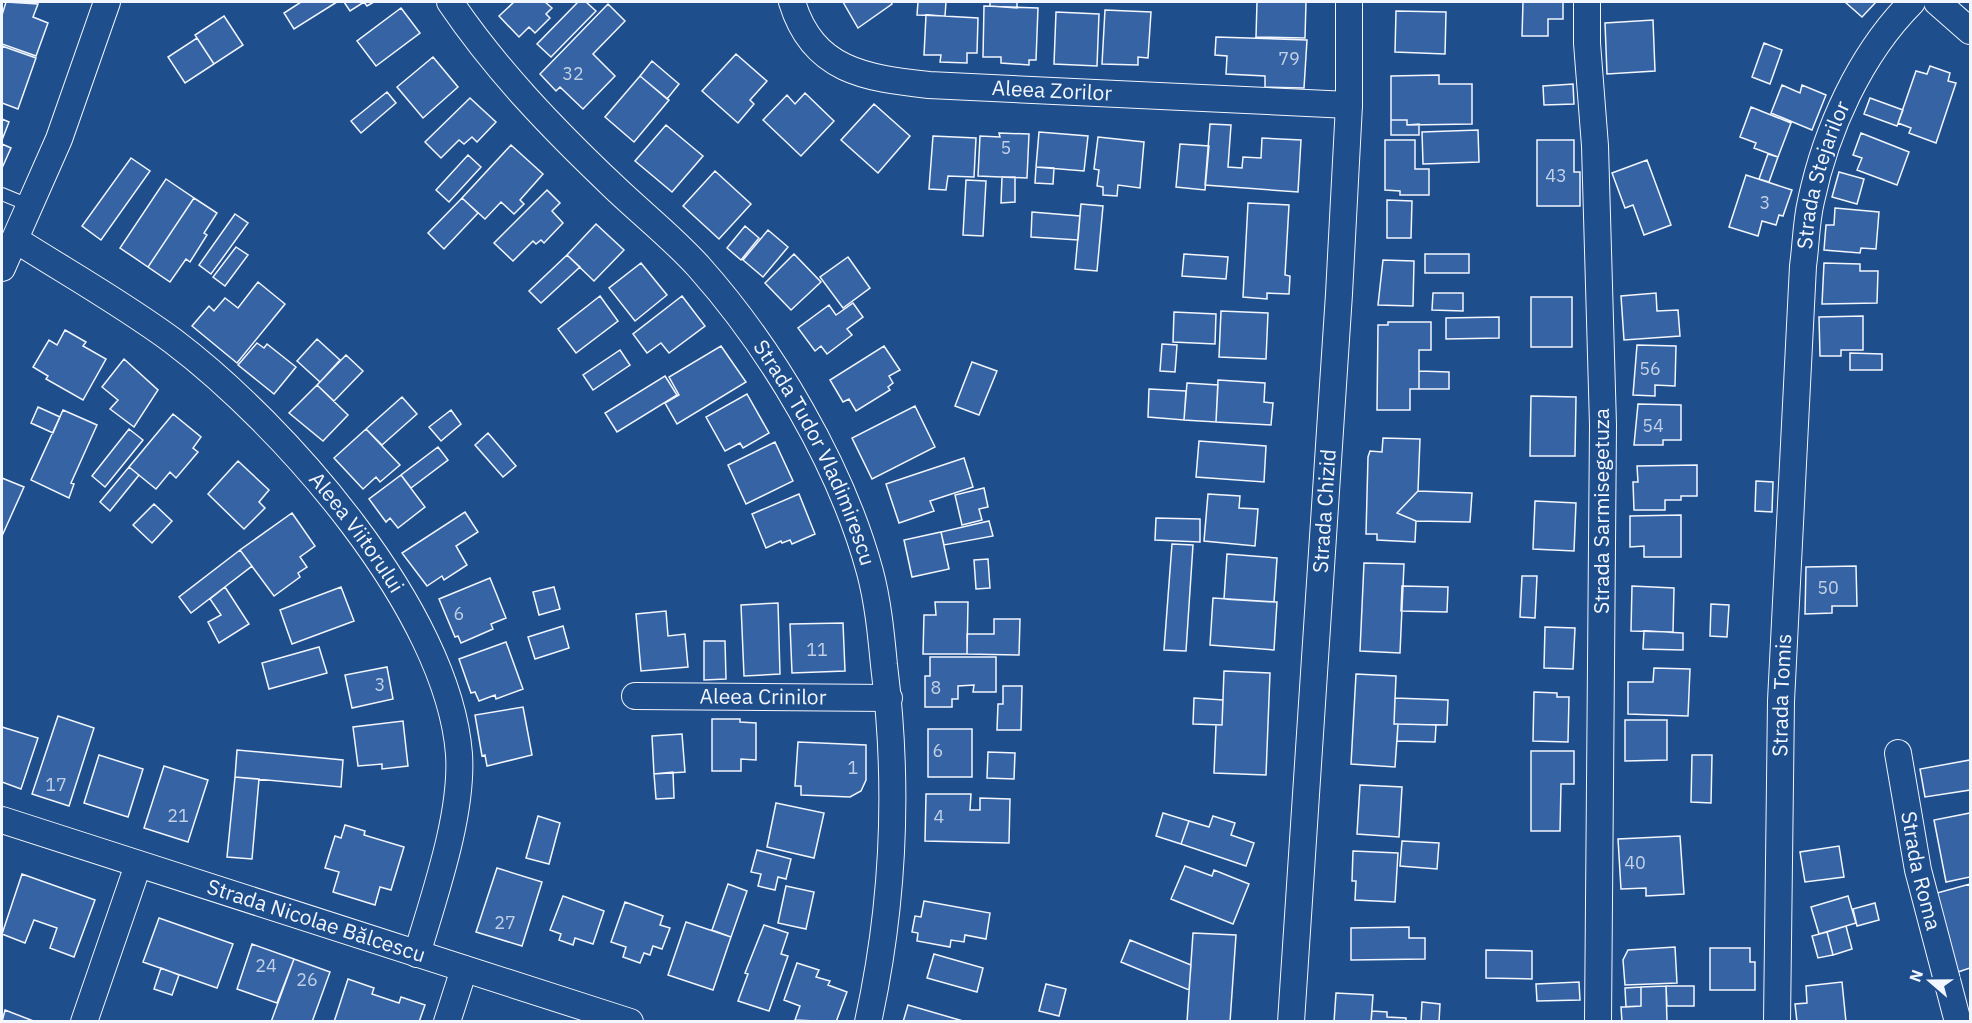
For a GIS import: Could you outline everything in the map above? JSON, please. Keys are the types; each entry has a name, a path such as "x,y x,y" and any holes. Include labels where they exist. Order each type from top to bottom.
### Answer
{"street":[{"path":"2,268 36,195 107,2"},
{"name":"Strada Tudor Vladimirescu","path":"450,2 496,65 532,107 697,264 746,324 790,391 847,507 870,572 879,619 888,698 894,798 890,892 868,1022"},
{"name":"Aleea Zorilor","path":"792,2 798,20 808,37 832,61 847,69 892,81 988,88 1349,105"},
{"name":"Strada Chizid","path":"1291,1022 1349,105 1349,2"},
{"name":"Strada Sarmisegetuza","path":"1587,2 1587,43 1595,146 1603,425 1598,1022"},
{"name":"Strada Stejarilor","path":"1800,368 1803,266 1810,203 1826,144 1864,66 1882,38 1912,2"},
{"path":"1936,2 1971,31"},
{"name":"Aleea Viitorului","path":"16,240 173,341 211,373 288,446 327,489 393,583 422,635 444,687 456,727 459,758 456,801 438,883 417,954"},
{"name":"Strada Tomis","path":"1777,1022 1781,701 1800,368"},
{"name":"Aleea Crinilor","path":"635,696 888,698"},
{"name":"Strada Roma","path":"1898,753 1918,870 1958,1022"},
{"name":"Strada Nicolae Bălcescu","path":"2,820 630,1022"},
{"path":"84,1022 138,864"},
{"path":"447,1022 464,969"}],"lane":[{"path":"2,194 36,195"}],"building":[{"path":"6,2 38,4 33,17 48,23 36,56 2,44 2,15"},
{"path":"301,2 337,2 294,29 284,13"},
{"path":"344,2 364,2 350,11"},
{"path":"514,2 545,2 552,8 546,14 550,18 535,33 529,27 519,37 499,16"},
{"path":"578,2 586,2 596,11 551,57 537,44"},
{"path":"843,2 891,2 892,4 858,28"},
{"path":"918,2 946,2 945,16 917,15"},
{"path":"990,2 1017,2 1017,8 990,6"},
{"path":"1257,2 1306,2 1305,38 1256,37"},
{"path":"1523,2 1563,2 1563,19 1548,19 1548,36 1522,36"},
{"path":"1845,2 1876,2 1862,17"},
{"path":"608,4 625,21 593,54 615,76 583,109 560,87 556,91 540,74"},
{"path":"984,6 1038,8 1036,60 1029,60 1029,65 1001,63 1001,57 983,57"},
{"path":"401,8 420,33 376,66 357,41"},
{"path":"1105,10 1151,12 1148,58 1138,57 1138,65 1102,64"},
{"path":"1396,11 1446,12 1445,54 1395,52"},
{"path":"1056,12 1099,14 1097,66 1054,64"},
{"path":"926,15 978,18 977,53 967,53 967,63 940,62 941,55 924,55"},
{"path":"224,16 243,45 214,64 195,35"},
{"path":"1653,20 1655,71 1607,74 1605,23"},
{"path":"1216,37 1307,40 1304,88 1265,87 1265,76 1226,74 1227,56 1215,55"},
{"path":"197,38 214,64 185,83 168,57"},
{"path":"1764,43 1782,50 1770,84 1752,77"},
{"path":"2,46 36,58 18,109 2,103"},
{"path":"736,54 767,81 750,100 754,104 738,123 702,91"},
{"path":"433,57 458,87 423,118 397,87"},
{"path":"652,61 679,84 667,99 640,76"},
{"path":"1930,66 1950,73 1948,81 1956,83 1936,143 1909,133 1911,128 1898,123 1916,71 1927,74"},
{"path":"1439,75 1439,84 1472,84 1472,124 1407,125 1407,120 1391,120 1391,76"},
{"path":"640,76 669,100 634,142 605,117"},
{"path":"1573,84 1574,104 1544,105 1543,86"},
{"path":"1782,85 1800,93 1802,85 1826,95 1812,130 1771,113"},
{"path":"387,92 396,103 361,133 351,121"},
{"path":"805,93 834,121 801,156 763,120 787,95 795,104"},
{"path":"470,98 496,122 477,142 472,137 464,144 459,140 441,158 425,142"},
{"path":"1870,98 1903,110 1897,126 1864,114"},
{"path":"874,104 910,136 878,173 841,140"},
{"path":"1751,107 1791,123 1778,157 1754,148 1756,143 1740,137"},
{"path":"2,119 9,122 2,140"},
{"path":"1391,120 1407,120 1407,125 1419,124 1419,135 1391,135"},
{"path":"1210,124 1231,125 1228,167 1242,168 1243,157 1261,158 1262,138 1301,140 1298,192 1205,185"},
{"path":"666,125 703,156 672,192 635,161"},
{"path":"1478,130 1479,162 1423,164 1422,132"},
{"path":"1039,132 1088,136 1084,171 1036,167"},
{"path":"999,133 1029,134 1027,178 978,176 980,136 1000,137"},
{"path":"1861,133 1909,152 1897,185 1857,170 1862,158 1853,155"},
{"path":"933,136 976,138 974,177 948,176 946,190 929,189"},
{"path":"1098,137 1144,142 1140,188 1118,185 1117,196 1103,195 1103,187 1097,186 1099,170 1094,169"},
{"path":"1385,140 1415,140 1415,169 1429,169 1429,195 1400,195 1400,191 1385,190"},
{"path":"1537,140 1574,140 1574,172 1580,172 1580,206 1537,206"},
{"path":"2,144 11,148 2,168"},
{"path":"1180,144 1209,146 1205,190 1176,187"},
{"path":"511,145 543,174 520,200 524,204 514,214 501,202 485,219 462,198"},
{"path":"1768,154 1778,157 1769,182 1759,179"},
{"path":"468,155 481,167 449,202 436,190"},
{"path":"131,158 150,171 101,240 82,226"},
{"path":"1647,160 1671,225 1644,235 1633,205 1625,208 1612,173"},
{"path":"1036,167 1054,168 1053,184 1035,183"},
{"path":"715,171 751,204 719,239 683,206"},
{"path":"1839,172 1864,179 1857,204 1832,197"},
{"path":"1746,175 1792,190 1783,216 1779,215 1776,225 1762,221 1758,236 1729,227"},
{"path":"1002,177 1015,177 1015,202 1001,203"},
{"path":"166,179 194,198 148,267 120,248"},
{"path":"966,180 986,181 983,236 963,235"},
{"path":"547,190 560,203 552,211 563,223 544,243 541,240 536,244 533,241 513,261 494,243"},
{"path":"194,198 217,213 204,233 207,235 190,262 186,259 170,282 148,267"},
{"path":"462,198 478,213 444,249 428,233"},
{"path":"1387,200 1412,201 1411,238 1387,238"},
{"path":"1248,203 1289,205 1285,275 1290,276 1289,294 1267,293 1267,299 1243,297"},
{"path":"1081,204 1103,206 1097,271 1075,269"},
{"path":"1835,208 1879,212 1876,249 1861,248 1860,253 1824,250 1826,225 1834,225"},
{"path":"1032,212 1080,216 1078,240 1031,237"},
{"path":"235,214 248,223 211,274 199,265"},
{"path":"596,224 624,250 594,281 567,255"},
{"path":"745,226 759,238 741,260 727,248"},
{"path":"768,230 788,247 763,277 743,260"},
{"path":"236,247 248,255 225,286 213,277"},
{"path":"794,254 821,282 791,310 765,283"},
{"path":"1184,254 1228,257 1226,279 1182,276"},
{"path":"1425,254 1469,254 1469,273 1425,273"},
{"path":"567,255 580,267 541,303 529,291"},
{"path":"848,257 870,288 843,308 820,277"},
{"path":"1383,260 1414,261 1413,306 1378,305"},
{"path":"641,263 667,295 635,321 609,288"},
{"path":"1824,263 1860,264 1860,271 1878,271 1877,303 1822,304"},
{"path":"258,282 285,304 237,363 192,326 209,306 214,311 225,298 238,308"},
{"path":"1433,293 1463,293 1463,311 1432,310"},
{"path":"1656,293 1657,311 1678,310 1680,336 1624,340 1621,296"},
{"path":"600,296 618,321 576,353 558,329"},
{"path":"682,296 705,326 669,353 661,343 647,353 633,334"},
{"path":"1531,297 1572,297 1572,347 1531,347"},
{"path":"853,303 863,317 847,329 852,335 827,354 821,346 815,351 798,328 829,305 836,315"},
{"path":"1221,311 1268,313 1266,359 1219,357"},
{"path":"1174,312 1216,314 1215,344 1173,342"},
{"path":"1863,316 1863,350 1841,350 1841,356 1820,356 1819,317"},
{"path":"1499,317 1499,338 1446,339 1446,318"},
{"path":"1388,322 1431,322 1431,350 1419,350 1419,389 1410,389 1410,410 1377,410 1378,325 1388,325"},
{"path":"65,330 86,342 83,346 106,359 83,400 46,379 48,376 33,367 49,340 57,345"},
{"path":"317,339 340,360 320,382 297,361"},
{"path":"257,343 264,348 267,344 296,367 274,394 238,365"},
{"path":"1162,344 1177,345 1175,372 1160,371"},
{"path":"1637,345 1676,346 1675,386 1655,385 1655,396 1633,395"},
{"path":"721,346 746,382 677,424 665,403 679,395 669,377"},
{"path":"884,346 900,370 889,376 893,383 888,387 890,390 856,411 849,399 843,402 830,380"},
{"path":"620,350 630,365 593,390 583,375"},
{"path":"1850,353 1882,354 1882,370 1850,370"},
{"path":"346,355 363,371 334,401 317,385"},
{"path":"124,359 158,390 134,427 110,409 118,400 102,387"},
{"path":"972,362 997,371 979,415 955,406"},
{"path":"1419,371 1449,372 1449,389 1419,389"},
{"path":"665,376 677,395 617,432 605,413"},
{"path":"1218,380 1265,383 1264,402 1273,403 1271,425 1216,422"},
{"path":"1187,383 1218,385 1216,422 1184,420"},
{"path":"317,385 348,415 323,441 289,413"},
{"path":"1149,389 1186,391 1184,420 1148,417"},
{"path":"747,394 769,433 743,448 740,443 725,451 706,417"},
{"path":"1531,396 1576,397 1575,456 1530,456"},
{"path":"402,397 417,414 382,445 366,429"},
{"path":"1638,404 1681,405 1681,440 1663,440 1663,445 1634,445"},
{"path":"915,406 935,447 872,479 852,438"},
{"path":"38,407 60,417 53,433 31,423"},
{"path":"63,410 97,425 71,483 74,484 69,498 31,480"},
{"path":"451,410 461,424 441,441 429,427"},
{"path":"173,414 201,437 193,448 198,452 176,478 170,472 156,489 129,467"},
{"path":"129,429 143,440 105,487 92,476"},
{"path":"366,429 400,465 380,482 376,477 363,489 334,458"},
{"path":"488,433 516,466 503,477 475,445"},
{"path":"1383,438 1420,439 1418,491 1397,513 1416,521 1415,542 1377,540 1377,534 1366,534 1368,457 1370,451 1382,452"},
{"path":"1199,441 1266,446 1264,482 1196,477"},
{"path":"775,442 793,481 746,504 728,465"},
{"path":"438,447 448,460 411,488 401,475"},
{"path":"964,458 973,487 930,501 934,511 899,523 886,484"},
{"path":"238,461 269,490 259,502 265,508 244,529 208,494"},
{"path":"1697,465 1697,496 1681,496 1681,500 1665,500 1665,510 1634,510 1633,482 1638,482 1637,466"},
{"path":"129,467 139,475 110,511 100,502"},
{"path":"401,475 425,507 398,528 390,518 386,522 369,499"},
{"path":"2,478 24,487 2,536"},
{"path":"1756,481 1773,482 1772,512 1755,511"},
{"path":"984,488 988,507 979,509 982,520 962,525 955,495"},
{"path":"1418,491 1472,493 1470,522 1416,521 1397,513"},
{"path":"799,494 815,534 792,544 790,540 782,543 781,541 766,548 752,514"},
{"path":"1208,494 1240,496 1239,508 1258,509 1255,546 1204,541"},
{"path":"1535,501 1576,503 1574,551 1533,549"},
{"path":"154,504 172,521 152,543 133,525"},
{"path":"465,512 478,532 456,546 467,565 444,580 442,576 427,586 402,553"},
{"path":"292,513 315,546 300,557 307,567 298,573 300,577 274,596 240,550"},
{"path":"1681,515 1681,557 1644,557 1644,546 1630,547 1630,516"},
{"path":"1156,518 1200,519 1200,542 1155,540"},
{"path":"989,521 993,536 944,545 941,532"},
{"path":"941,532 949,569 912,577 904,540"},
{"path":"1172,544 1193,545 1186,651 1164,650"},
{"path":"240,550 252,566 191,613 179,597"},
{"path":"1227,554 1277,558 1274,602 1224,599"},
{"path":"988,559 990,588 976,589 974,560"},
{"path":"1364,563 1404,564 1400,653 1360,651"},
{"path":"1856,566 1857,606 1832,606 1832,613 1805,614 1806,567"},
{"path":"1522,576 1537,576 1535,618 1520,617"},
{"path":"490,578 506,618 491,624 493,629 461,643 458,636 455,637 439,599"},
{"path":"1402,586 1448,587 1447,612 1401,611"},
{"path":"1632,586 1674,588 1673,632 1631,631"},
{"path":"225,587 249,624 219,643 208,622 221,615 210,599"},
{"path":"341,587 354,621 292,644 280,610"},
{"path":"554,587 560,609 539,615 533,592"},
{"path":"1213,598 1277,602 1274,650 1210,645"},
{"path":"935,602 968,602 967,654 923,654 924,615 936,615"},
{"path":"778,603 780,674 744,676 741,605"},
{"path":"1711,604 1729,605 1727,637 1710,636"},
{"path":"666,611 668,636 685,634 688,667 641,671 636,614"},
{"path":"994,619 1020,619 1019,655 967,654 967,634 994,634"},
{"path":"843,623 845,671 792,673 790,624"},
{"path":"563,626 569,648 535,659 528,637"},
{"path":"1545,627 1575,628 1573,669 1544,668"},
{"path":"1644,631 1683,633 1683,650 1643,649"},
{"path":"704,641 725,641 726,679 704,680"},
{"path":"506,642 523,689 496,699 495,695 479,701 475,692 471,693 459,659"},
{"path":"319,647 327,673 269,689 262,663"},
{"path":"930,657 996,657 996,692 973,692 974,685 958,686 958,699 952,699 952,707 925,707 925,676 930,676"},
{"path":"387,667 393,699 352,708 345,675"},
{"path":"1654,668 1690,669 1688,716 1628,714 1628,682 1653,682"},
{"path":"1224,671 1270,673 1266,775 1214,773 1216,725 1222,725"},
{"path":"1356,674 1396,676 1394,724 1398,724 1395,767 1351,764"},
{"path":"1003,686 1022,686 1021,730 997,730 998,704 1003,704"},
{"path":"1534,692 1557,693 1557,697 1569,697 1568,742 1533,741"},
{"path":"1194,698 1223,700 1222,725 1193,724"},
{"path":"1395,698 1448,700 1447,725 1394,724"},
{"path":"523,707 532,755 487,766 485,755 482,756 475,715"},
{"path":"58,716 94,728 69,806 32,794"},
{"path":"712,719 740,719 740,722 756,723 756,760 741,759 741,771 712,771"},
{"path":"1625,720 1667,720 1667,760 1625,761"},
{"path":"403,721 408,766 382,769 382,764 358,766 353,727"},
{"path":"1398,724 1436,725 1435,742 1397,741"},
{"path":"2,727 38,738 21,789 2,782"},
{"path":"928,729 972,729 972,777 928,777"},
{"path":"682,734 685,772 654,774 652,736"},
{"path":"798,742 866,745 866,780 861,791 850,797 801,795 801,786 795,786"},
{"path":"237,750 343,760 341,787 235,777"},
{"path":"1531,751 1574,751 1574,784 1561,784 1560,831 1531,831"},
{"path":"988,752 1015,753 1014,779 987,778"},
{"path":"99,755 143,769 128,817 84,803"},
{"path":"1692,755 1712,755 1711,803 1691,802"},
{"path":"1970,760 1970,790 1925,797 1920,769"},
{"path":"164,766 208,780 188,842 144,828"},
{"path":"673,772 674,798 656,799 654,774"},
{"path":"235,777 259,779 252,859 227,857"},
{"path":"1360,785 1402,787 1399,837 1357,834"},
{"path":"926,794 971,794 970,810 980,810 980,798 1010,799 1009,843 925,841"},
{"path":"776,803 824,813 814,858 767,847"},
{"path":"1163,813 1189,821 1181,844 1156,836"},
{"path":"1970,813 1970,877 1946,882 1934,820"},
{"path":"538,816 560,823 549,864 526,858"},
{"path":"1213,816 1235,823 1231,835 1254,843 1246,866 1181,844 1189,821 1209,827"},
{"path":"345,825 365,831 364,835 404,847 391,890 380,887 375,905 333,892 339,872 325,868 335,836 341,838"},
{"path":"1680,836 1684,894 1646,896 1646,888 1621,889 1618,839"},
{"path":"1402,841 1439,843 1437,869 1400,866"},
{"path":"1839,846 1844,877 1805,882 1800,852"},
{"path":"757,850 791,859 786,879 778,877 775,890 758,886 761,874 751,872"},
{"path":"1353,851 1398,853 1395,902 1355,900 1356,881 1352,881"},
{"path":"1185,866 1212,876 1214,870 1249,884 1233,924 1171,899"},
{"path":"497,868 542,882 522,946 476,932"},
{"path":"22,874 95,900 74,957 50,948 57,928 34,920 25,943 2,934"},
{"path":"728,884 747,891 731,937 712,930"},
{"path":"1970,884 1970,968 1958,972 1937,893"},
{"path":"786,886 814,892 806,929 778,923"},
{"path":"563,896 604,911 593,944 575,938 573,945 559,940 561,934 550,930"},
{"path":"1848,896 1856,923 1819,934 1811,907"},
{"path":"924,901 990,913 986,939 965,935 964,942 951,940 950,947 917,941 918,933 912,932 915,916 921,917"},
{"path":"625,902 663,916 660,925 670,928 662,949 653,946 650,955 644,953 640,963 623,957 626,947 611,942"},
{"path":"1875,903 1879,920 1857,926 1853,909"},
{"path":"159,918 233,944 217,988 143,962"},
{"path":"686,922 731,937 713,990 668,975"},
{"path":"764,925 788,933 781,954 788,956 769,1011 738,1001 748,974 745,973"},
{"path":"1846,926 1852,949 1833,955 1827,932"},
{"path":"1409,927 1409,938 1425,938 1425,959 1351,960 1351,928"},
{"path":"1827,932 1833,955 1818,958 1812,936"},
{"path":"1193,933 1236,935 1230,1022 1187,1022"},
{"path":"1130,940 1191,965 1189,990 1121,962"},
{"path":"252,944 294,959 277,1003 237,989"},
{"path":"1675,947 1677,983 1625,985 1623,960 1628,950"},
{"path":"1710,948 1750,948 1750,962 1755,962 1755,990 1710,990"},
{"path":"1486,950 1532,951 1532,979 1486,978"},
{"path":"934,954 983,968 977,992 927,978"},
{"path":"294,959 330,972 312,1022 271,1022"},
{"path":"797,963 819,970 816,977 830,981 828,985 847,992 836,1022 795,1020 800,1006 784,1000"},
{"path":"161,968 179,975 172,995 154,989"},
{"path":"348,979 374,988 372,994 399,1003 401,997 425,1005 419,1022 334,1022"},
{"path":"1579,982 1580,1000 1537,1001 1536,984"},
{"path":"1842,982 1846,1022 1797,1022 1795,1004 1807,1003 1806,986"},
{"path":"1046,984 1066,989 1059,1016 1039,1011"},
{"path":"1666,986 1667,1022 1622,1022 1621,1007 1641,1006 1641,987"},
{"path":"1666,986 1694,986 1694,1006 1667,1006"},
{"path":"1641,987 1641,1006 1626,1007 1625,988"},
{"path":"1336,993 1373,995 1371,1022 1334,1022"},
{"path":"1422,1002 1440,1004 1439,1022 1421,1022"},
{"path":"908,1005 963,1021 903,1022"},
{"path":"5,1010 36,1022 2,1022"},
{"path":"1372,1011 1387,1012 1387,1017 1406,1018 1406,1022 1371,1022"}]}
